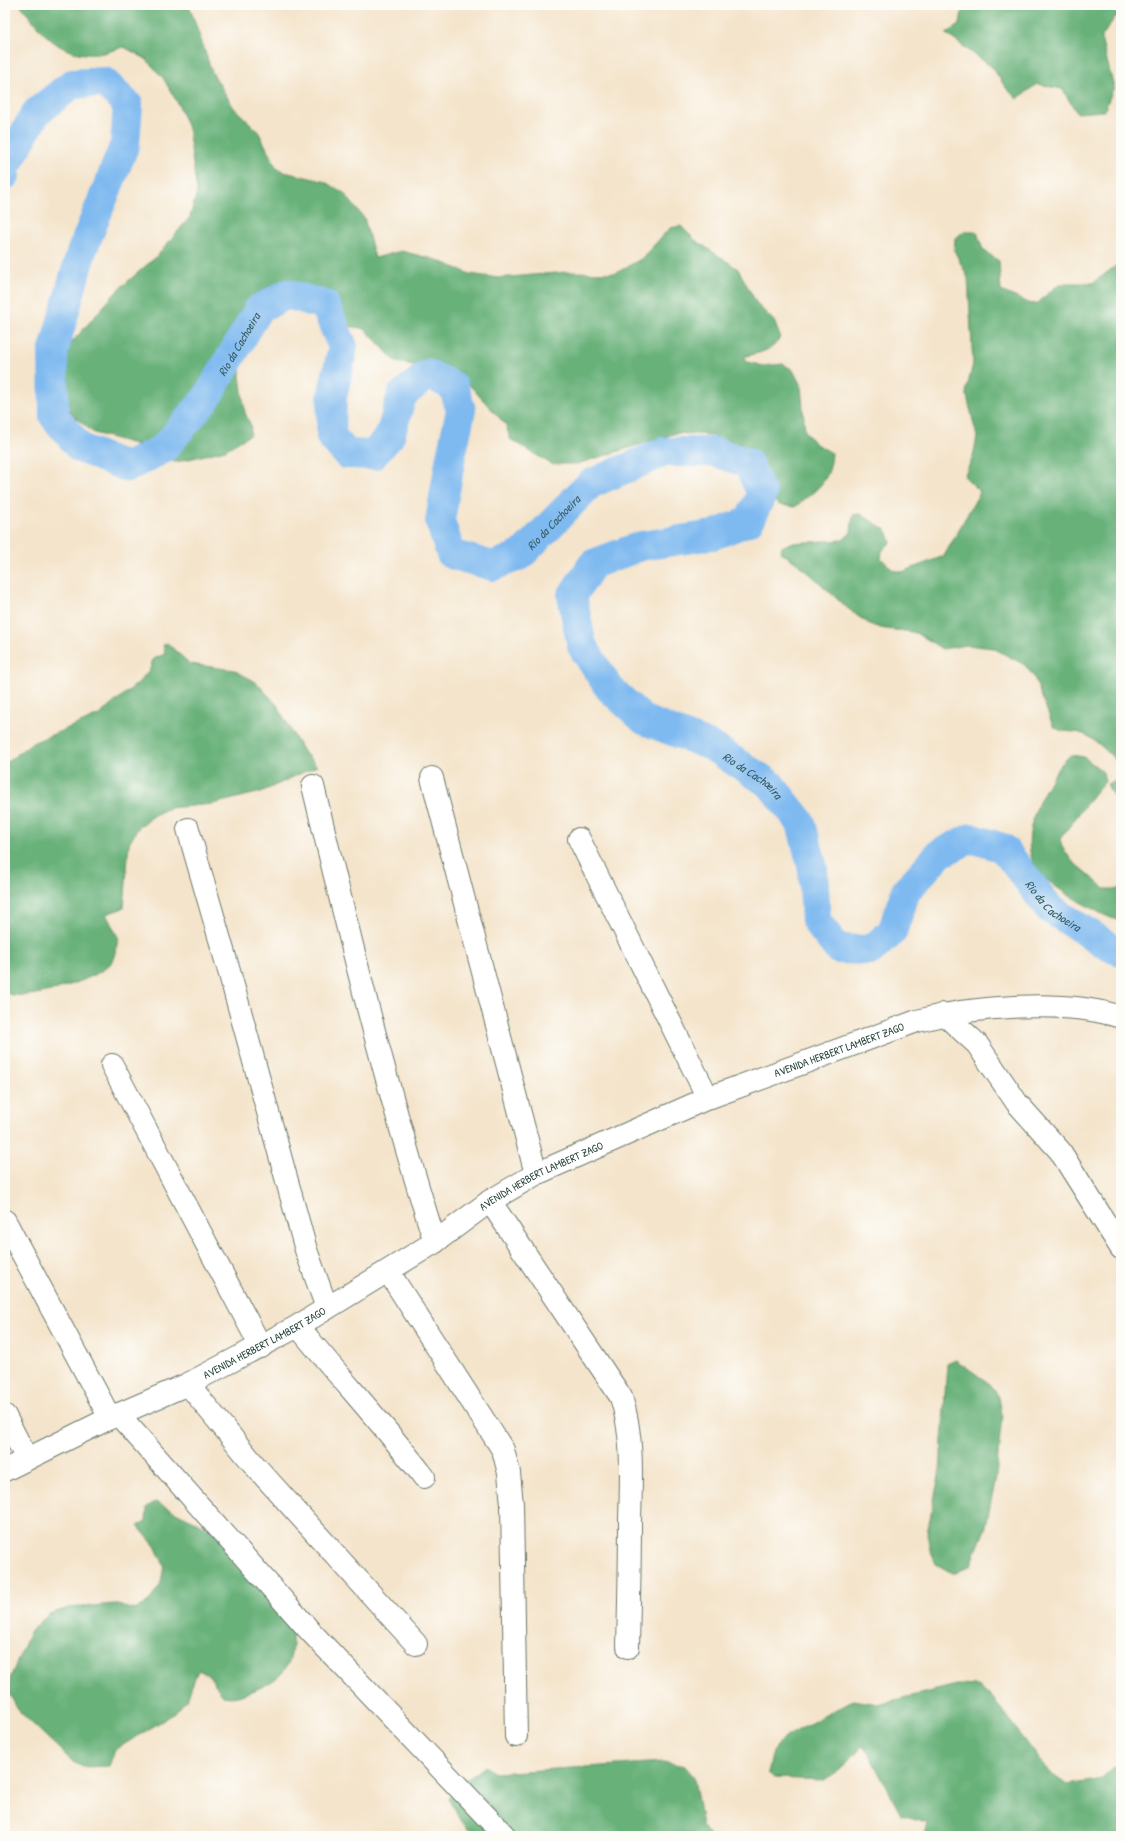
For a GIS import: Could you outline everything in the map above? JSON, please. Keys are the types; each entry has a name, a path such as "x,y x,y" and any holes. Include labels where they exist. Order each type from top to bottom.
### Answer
{"street":[{"path":"432,778 536,1174"},
{"path":"313,786 351,942 419,1193 435,1242"},
{"path":"188,829 306,1250 327,1308"},
{"path":"579,839 708,1098"},
{"name":"AVENIDA HERBERT LAMBERT ZAGO","path":"5,1470 114,1416 188,1384 298,1326 435,1242 490,1201 536,1174 708,1098 917,1021 944,1014 1012,1008 1069,1007 1102,1010 1121,1017"},
{"path":"944,1014 977,1044 1017,1102 1060,1151 1121,1248"},
{"path":"112,1066 261,1346"},
{"path":"490,1201 621,1397 627,1416 630,1435 631,1468 628,1647"},
{"path":"5,1221 114,1416 310,1631 505,1836"},
{"path":"388,1271 503,1450 509,1473 512,1505 516,1736"},
{"path":"298,1326 329,1364 393,1436 424,1477"},
{"path":"188,1384 256,1467 416,1644"},
{"path":"5,1416 28,1459"}],"green space":[{"path":"20,5 189,5 212,72 234,108 258,131 276,167 284,172 323,181 343,192 364,218 375,258 401,251 437,260 470,274 498,278 567,272 616,273 641,259 670,228 681,226 695,240 738,269 757,304 774,321 780,336 775,345 756,354 746,356 744,361 763,366 783,364 793,370 801,386 805,431 814,443 832,453 831,463 825,479 816,490 795,507 780,505 768,497 720,440 711,435 677,433 577,464 551,464 510,439 506,425 463,378 438,369 396,362 365,329 339,324 324,305 286,283 269,286 258,293 247,307 241,324 240,376 245,413 251,426 250,435 225,450 177,462 156,460 142,446 94,433 76,418 51,389 65,350 118,290 156,257 190,217 197,192 188,128 177,102 163,78 146,59 124,47 97,54 83,54 61,47 44,33"},
{"path":"963,5 1121,5 1121,17 1115,17 1101,38 1114,87 1104,111 1077,113 1062,89 1037,84 1017,99 1006,88 992,67 946,34 960,24"},
{"path":"963,232 977,232 983,250 999,261 1001,291 1031,304 1038,303 1054,288 1065,283 1093,283 1121,262 1121,768 1109,753 1091,738 1076,732 1063,731 1053,726 1034,677 1025,665 993,648 967,645 942,649 913,632 874,626 856,615 814,577 792,559 780,552 782,547 790,543 843,540 851,532 853,515 861,514 887,531 891,542 882,551 881,558 893,570 902,572 944,556 980,492 964,476 973,457 977,437 966,392 973,364 968,278 954,250 955,239"},
{"path":"167,643 190,664 234,670 256,682 277,705 302,750 317,766 261,792 213,804 169,808 154,815 138,828 129,844 124,908 106,914 119,939 114,958 111,963 104,969 77,983 43,993 14,995 5,992 5,764 30,744 99,715 138,683 150,669 153,659 165,654 163,645"},
{"path":"1071,755 1084,757 1103,772 1105,782 1098,788 1060,839 1062,847 1072,861 1105,889 1121,889 1121,921 1096,911 1054,886 1040,873 1030,854 1029,844 1032,821 1040,801 1062,763"},
{"path":"1121,778 1121,811 1107,784"},
{"path":"956,1360 990,1384 999,1397 1002,1414 996,1477 986,1526 971,1565 954,1574 936,1564 930,1550 927,1533 940,1471 947,1364"},
{"path":"155,1502 219,1533 293,1616 292,1642 289,1661 285,1669 269,1683 239,1696 231,1697 223,1696 209,1675 198,1670 187,1699 175,1713 115,1750 109,1766 83,1767 73,1762 18,1710 10,1695 10,1678 30,1632 49,1614 69,1608 114,1604 135,1610 149,1602 161,1583 164,1565 155,1546 138,1526 146,1522 147,1507"},
{"path":"957,1685 978,1686 991,1696 1050,1773 1067,1785 1102,1779 1121,1761 1121,1836 925,1836 928,1822 901,1815 868,1752 862,1746 840,1770 824,1780 775,1778 768,1773 773,1751 784,1738 849,1702 854,1700 878,1704"},
{"path":"664,1762 685,1766 694,1777 702,1826 709,1836 474,1836 462,1822 449,1799 455,1786 486,1766 494,1773"}],"waterway":[{"name":"Rio da Cachoeira","path":"5,175 6,166 36,113 72,84 104,82 128,105 125,144 81,253 53,353 54,416 80,448 127,467 163,449 206,399 259,309 287,294 325,305 343,347 332,397 331,436 347,454 373,455 390,436 402,395 428,374 453,386 461,410 451,456 440,521 451,554 493,566 521,555 590,484 664,452 715,452 748,463 762,494 749,521 713,535 641,546 593,564 572,596 582,646 610,689 644,720 711,746 770,784 801,823 813,869 816,921 838,949 871,950 892,932 906,891 939,854 971,838 1003,848 1050,909 1112,948 1121,951"}]}
